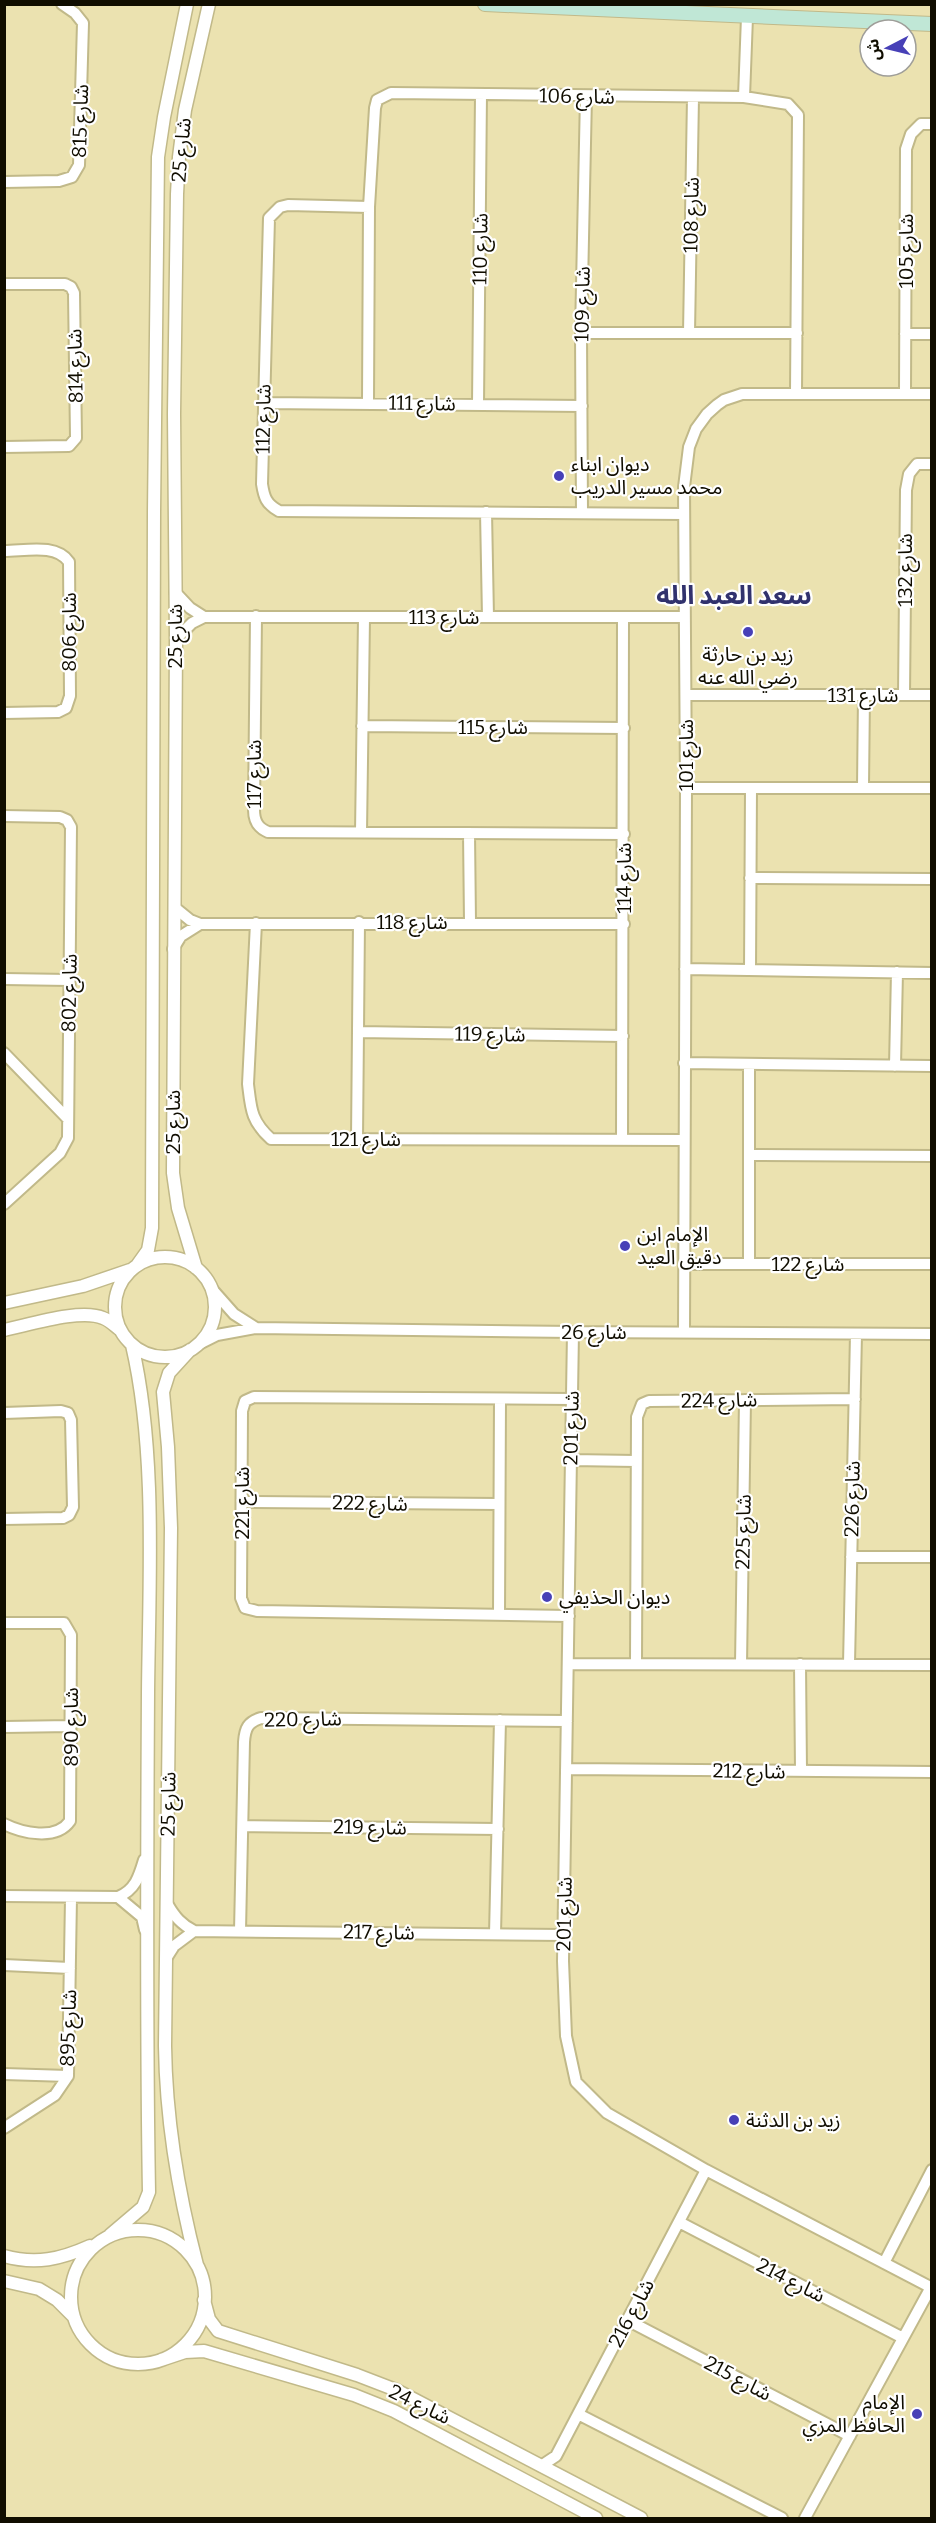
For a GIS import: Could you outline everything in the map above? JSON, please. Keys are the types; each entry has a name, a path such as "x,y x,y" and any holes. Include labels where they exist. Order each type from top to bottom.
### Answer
{"main road":[{"path":"485,4 932,24"}],"street":[{"name":"شارع 815","path":"4,182 59,181 72,177 79,165 83,23 75,13 62,4"},
{"name":"شارع 25","path":"134,1267 148,1250 152,1228 154,495 158,157 164,117 188,4"},
{"name":"شارع 25","path":"196,1268 178,1208 173,1173 175,497 179,157 192,74 209,4"},
{"path":"744,98 747,17"},
{"name":"شارع 106","path":"368,402 369,207 377,100 391,93 744,98 788,104 798,115 796,393"},
{"name":"شارع 110","path":"478,404 481,94"},
{"name":"شارع 109","path":"582,513 581,333 586,96"},
{"name":"شارع 108","path":"689,333 693,97"},
{"name":"شارع 105","path":"905,393 906,149 911,134 921,124 932,124"},
{"name":"شارع 112","path":"369,207 288,205 280,207 269,218 263,403 262,484 265,499 279,511 684,514"},
{"name":"شارع 814","path":"4,284 65,284 71,287 74,293 76,438 69,446 4,447"},
{"path":"581,333 797,333"},
{"path":"905,334 932,334"},
{"name":"شارع 101","path":"684,1333 686,695 684,514 689,447 707,414 724,400 742,394 932,394"},
{"name":"شارع 111","path":"263,403 368,402 582,406"},
{"name":"شارع 132","path":"904,695 906,490 912,468 916,464 932,464"},
{"path":"154,495 166,492 175,497"},
{"path":"486,512 488,617"},
{"name":"شارع 806","path":"4,551 54,550 64,555 69,562 70,696 66,708 58,712 4,713"},
{"path":"175,592 190,608 204,616 192,623 176,639"},
{"name":"شارع 113","path":"204,616 684,617"},
{"name":"شارع 117","path":"256,616 254,810 256,823 261,829 268,832 624,834"},
{"name":"شارع 114","path":"622,1140 623,617"},
{"path":"361,832 364,618"},
{"name":"شارع 131","path":"686,695 932,695"},
{"path":"863,788 864,695"},
{"name":"شارع 115","path":"362,726 624,728"},
{"path":"686,788 932,788"},
{"path":"750,970 751,788"},
{"name":"شارع 802","path":"4,816 60,817 67,820 71,827 68,1138 60,1153 5,1203"},
{"path":"469,833 470,922"},
{"path":"750,878 932,879"},
{"path":"174,907 190,920 200,924"},
{"path":"357,1139 358,922"},
{"name":"شارع 118","path":"200,924 470,922 624,924"},
{"name":"شارع 121","path":"256,923 248,1084 250,1108 257,1126 271,1139 683,1140"},
{"path":"173,949 181,936 200,924"},
{"path":"685,969 932,973"},
{"path":"895,1066 897,972"},
{"path":"4,979 69,980"},
{"name":"شارع 119","path":"358,1032 623,1036"},
{"path":"4,1053 68,1119"},
{"path":"684,1063 932,1066"},
{"path":"749,1064 749,1264"},
{"path":"750,1155 932,1156"},
{"path":"4,1303 83,1286 152,1258 168,1256 183,1260 196,1268 234,1314 256,1328"},
{"name":"شارع 122","path":"684,1264 932,1264"},
{"path":"119,1329 114,1308 118,1287 134,1267"},
{"path":"4,1330 76,1316 93,1316 104,1318 119,1329 132,1345 150,1356 171,1357 195,1347 208,1332 214,1318 215,1303 211,1288"},
{"name":"شارع 26","path":"195,1347 217,1335 256,1328 932,1334"},
{"name":"شارع 201","path":"573,1332 564,1935 566,2036 576,2082 607,2113 706,2170 931,2288"},
{"name":"شارع 226","path":"849,1664 856,1334"},
{"name":"شارع 25","path":"110,2235 143,2207 149,2192 148,1485 140,1378 132,1345"},
{"name":"شارع 25","path":"195,1347 174,1365 165,1382 163,1392 171,1528 167,2104 175,2171 197,2265"},
{"name":"شارع 221","path":"568,1616 257,1611 245,1608 241,1598 242,1411 249,1398 572,1399"},
{"name":"شارع 224","path":"636,1664 637,1417 642,1404 650,1401 855,1399"},
{"path":"499,1614 500,1400"},
{"name":"شارع 225","path":"741,1664 745,1400"},
{"path":"4,1413 61,1411 68,1413 71,1420 73,1508 69,1515 63,1518 4,1518"},
{"path":"571,1460 636,1461"},
{"name":"شارع 222","path":"242,1502 499,1504"},
{"path":"851,1557 932,1557"},
{"path":"149,1567 156,1580 155,1674 162,1679 169,1677"},
{"name":"شارع 890","path":"4,1623 64,1623 71,1635 70,1821 63,1829 49,1832 17,1830 4,1824"},
{"path":"568,1664 932,1665"},
{"path":"800,1664 801,1771"},
{"name":"شارع 220","path":"240,1931 244,1732 252,1721 261,1718 567,1721"},
{"path":"495,1934 500,1720"},
{"path":"4,1727 71,1726"},
{"name":"شارع 212","path":"566,1769 932,1772"},
{"name":"شارع 219","path":"243,1826 498,1829"},
{"path":"4,1896 118,1897 130,1892 140,1875 147,1847 160,1844 163,1851 164,1890 168,1905 174,1916 194,1931 174,1946 167,1957"},
{"path":"118,1897 142,1917 148,1942"},
{"name":"شارع 895","path":"4,2128 55,2095 68,2076 71,1898"},
{"name":"شارع 217","path":"194,1931 564,1935"},
{"path":"4,1965 70,1968"},
{"path":"4,2074 68,2076"},
{"name":"شارع 216","path":"541,2466 556,2456 706,2170"},
{"path":"884,2263 932,2170"},
{"name":"شارع 214","path":"679,2222 903,2338"},
{"path":"4,2256 21,2261 45,2261 66,2257 110,2235 129,2230 149,2230 168,2237 185,2249 197,2265 203,2282 204,2300 201,2319 192,2336 178,2350 161,2360 140,2364 119,2361 99,2352 84,2337 74,2317 71,2297 74,2277 83,2258 97,2243"},
{"path":"4,2281 39,2289 57,2300 74,2317"},
{"path":"805,2518 931,2288"},
{"name":"شارع 24","path":"204,2300 209,2319 218,2331 357,2375 396,2390 641,2518"},
{"name":"شارع 215","path":"627,2320 850,2436"},
{"name":"شارع 24","path":"161,2360 185,2352 204,2351 354,2395 394,2411 596,2518"},
{"path":"578,2414 782,2518"},
{"path":"443,2438 446,2427 453,2420"},
{"path":"556,2456 558,2475"}],"place":[{"name":"ديوان ابناء محمد مسير الدريب","path":"559,476"},
{"name":"زيد بن حارثة رضي الله عنه","path":"748,632"},
{"name":"الإمام ابن دقيق العيد","path":"625,1246"},
{"name":"ديوان الحذيفي","path":"547,1597"},
{"name":"زيد بن الدثنة","path":"734,2120"},
{"name":"الإمام الحافظ المزي","path":"917,2414"}],"district":[{"name":"سعد العبد الله","path":"734,595"}]}
